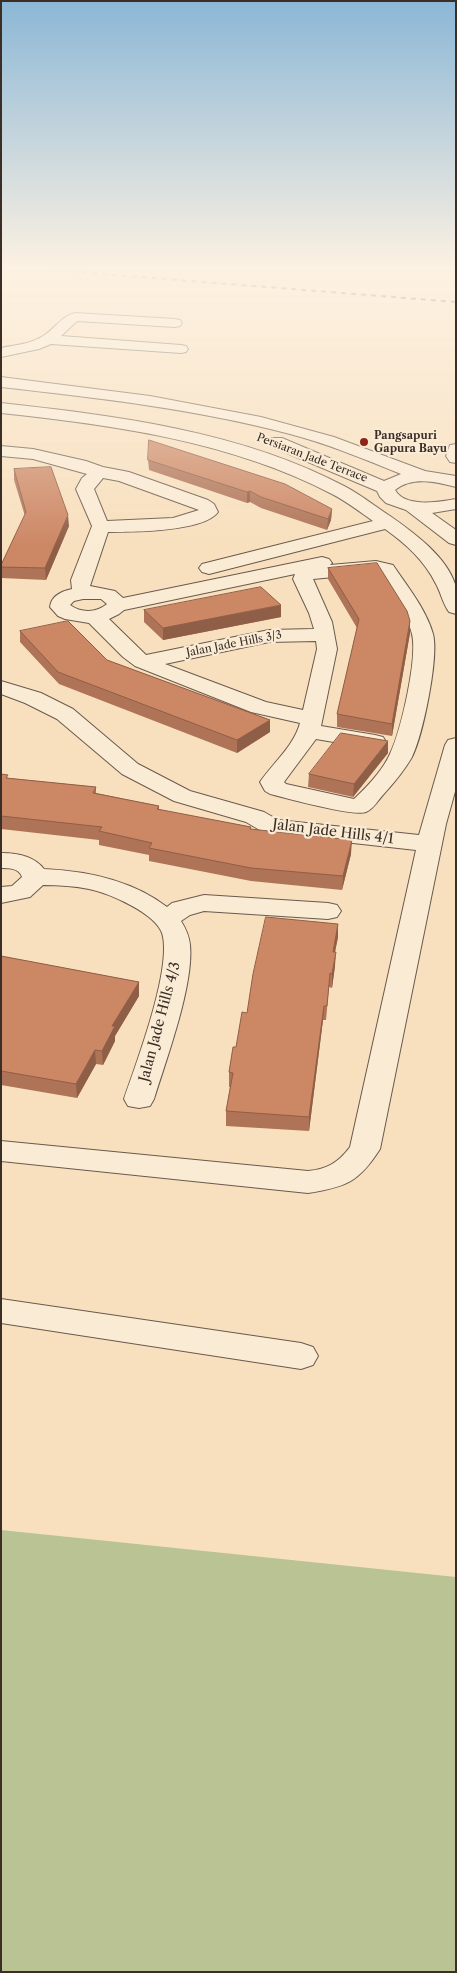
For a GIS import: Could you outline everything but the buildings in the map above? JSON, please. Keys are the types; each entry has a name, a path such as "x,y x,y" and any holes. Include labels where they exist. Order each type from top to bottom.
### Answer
{"street":[{"name":"Persiaran Jade Terrace","path":"1,382 163,402 238,417 297,432 354,450 422,476"},
{"name":"Persiaran Jade Terrace","path":"1,391 153,411 220,425 276,442 386,488 386,493 390,498 412,506"},
{"path":"1,408 97,419 204,441 290,468 340,491 416,544 436,569 456,608"},
{"path":"456,449 454,456 456,458"},
{"path":"1,451 33,454 80,465 99,472 123,476 202,504 208,508 209,512 204,516 193,519 152,526 101,526"},
{"path":"99,472 88,482 85,489 101,526"},
{"path":"386,488 398,480 422,476 453,480"},
{"path":"412,506 438,507 456,504"},
{"path":"412,506 456,540"},
{"path":"111,600 388,523"},
{"path":"83,592 80,586 81,580 101,526"},
{"path":"111,600 110,612 94,616 68,614 60,607 60,603 68,596 83,592 111,600 416,544"},
{"path":"382,567 386,570 420,626 424,645 417,696 404,747 393,767 364,803 358,807 278,789 273,786 272,782 298,749 310,725 327,648 326,635 316,604 303,579 304,575 382,567"},
{"name":"Jalan Jade Hills 3/3","path":"94,616 130,653 142,662 310,725 404,747"},
{"name":"Jalan Jade Hills 3/3","path":"142,662 269,636 326,635"},
{"name":"Jalan Jade Hills 4/1","path":"1,687 33,698 65,714 130,769 182,796 255,817 272,827 433,834"},
{"path":"1,1151 308,1182 335,1178 353,1166 365,1149 433,834 456,745"},
{"path":"1,861 23,864 34,872 35,877 33,883 27,888 18,892 1,895"},
{"path":"35,877 97,883 127,894 150,907 165,919 180,909 204,903 328,911"},
{"name":"Jalan Jade Hills 4/3","path":"139,1099 166,1010 178,958 175,933 165,919"},
{"path":"1,1311 301,1356"}],"green space":[{"path":"1,1530 456,1577 456,1972 1,1972"}],"place":[{"name":"Pangsapuri Gapura Bayu","path":"364,442"}]}
